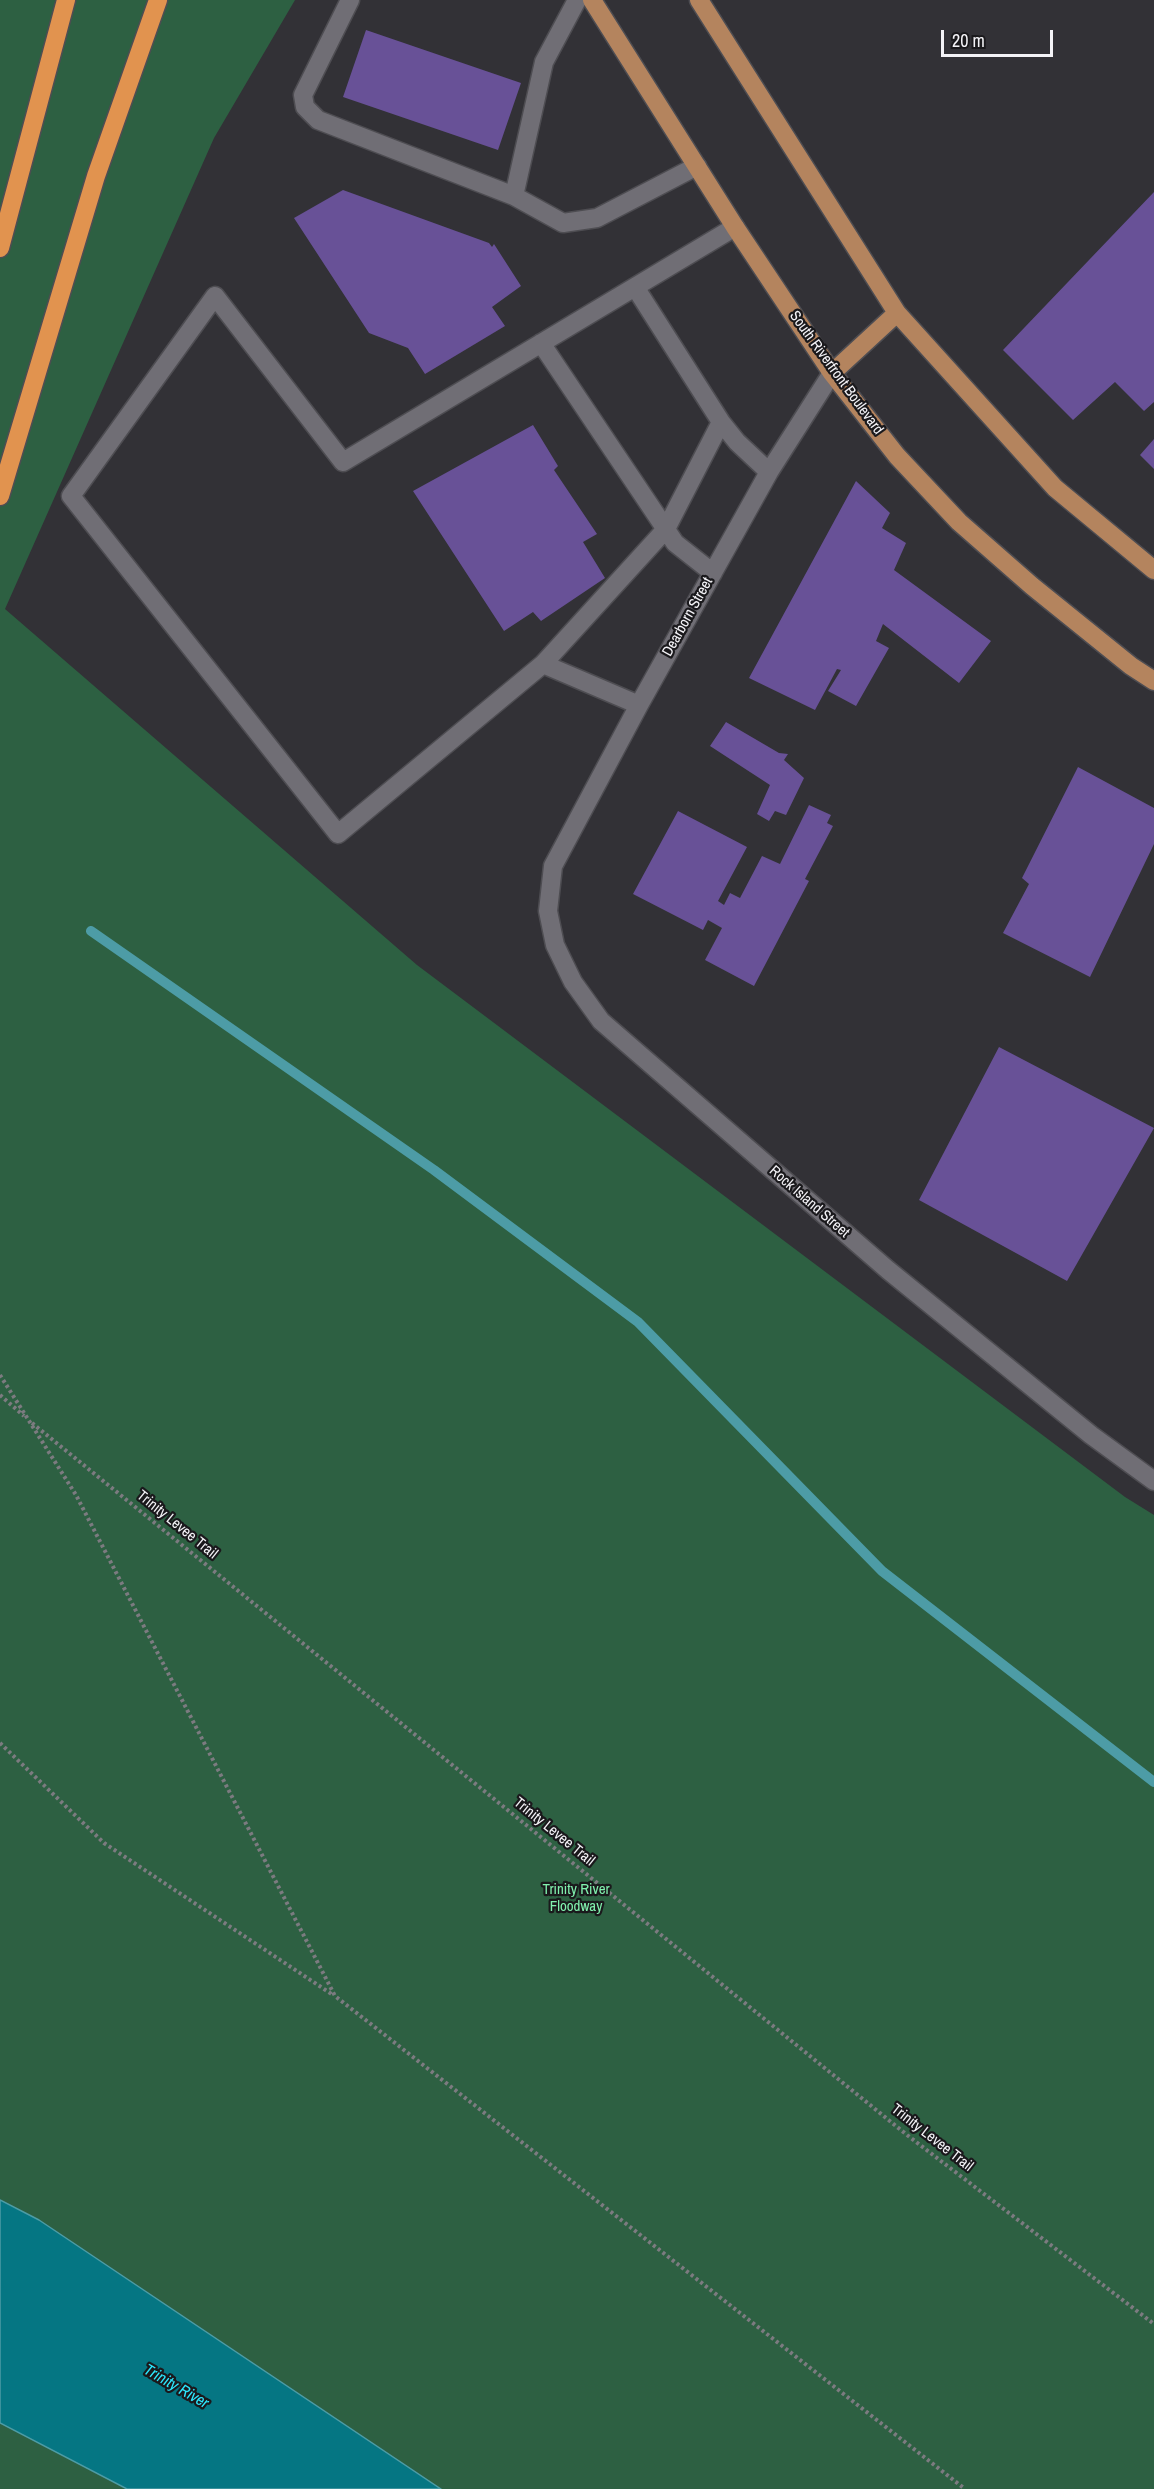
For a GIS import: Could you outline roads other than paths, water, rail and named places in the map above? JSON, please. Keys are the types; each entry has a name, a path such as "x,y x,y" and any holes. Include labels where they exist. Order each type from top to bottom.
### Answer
{"highway":[{"path":"0,248 66,0"},
{"path":"0,496 96,176 158,0"}],"main road":[{"name":"South Riverfront Boulevard","path":"592,0 735,227 832,373 897,456 959,522 1032,586 1131,666 1154,681"},
{"path":"699,0 897,313 1055,488 1154,570"},
{"path":"832,373 897,313"}],"street":[{"path":"350,0 303,95 305,107 318,120 514,196 563,224 597,218 697,166"},
{"path":"514,196 544,62 578,0"},
{"path":"722,422 666,529 543,664 338,834 71,496 215,296 343,462 735,227"},
{"path":"635,287 722,422 737,442 769,472"},
{"path":"541,343 675,543 712,573"},
{"name":"Dearborn Street","path":"554,866 712,573 769,472 832,373"},
{"path":"543,664 639,705"},
{"name":"Rock Island Street","path":"554,866 548,911 555,945 573,982 601,1021 888,1269 1091,1436 1154,1481"}],"water":[{"name":"Trinity River","path":"0,2200 39,2220 441,2489 127,2489 0,2423"}],"waterway":[{"path":"91,931 434,1170 638,1322 882,1571 1154,1782"}],"park label":[{"name":"Trinity River Floodway","path":"576,1898"}]}
